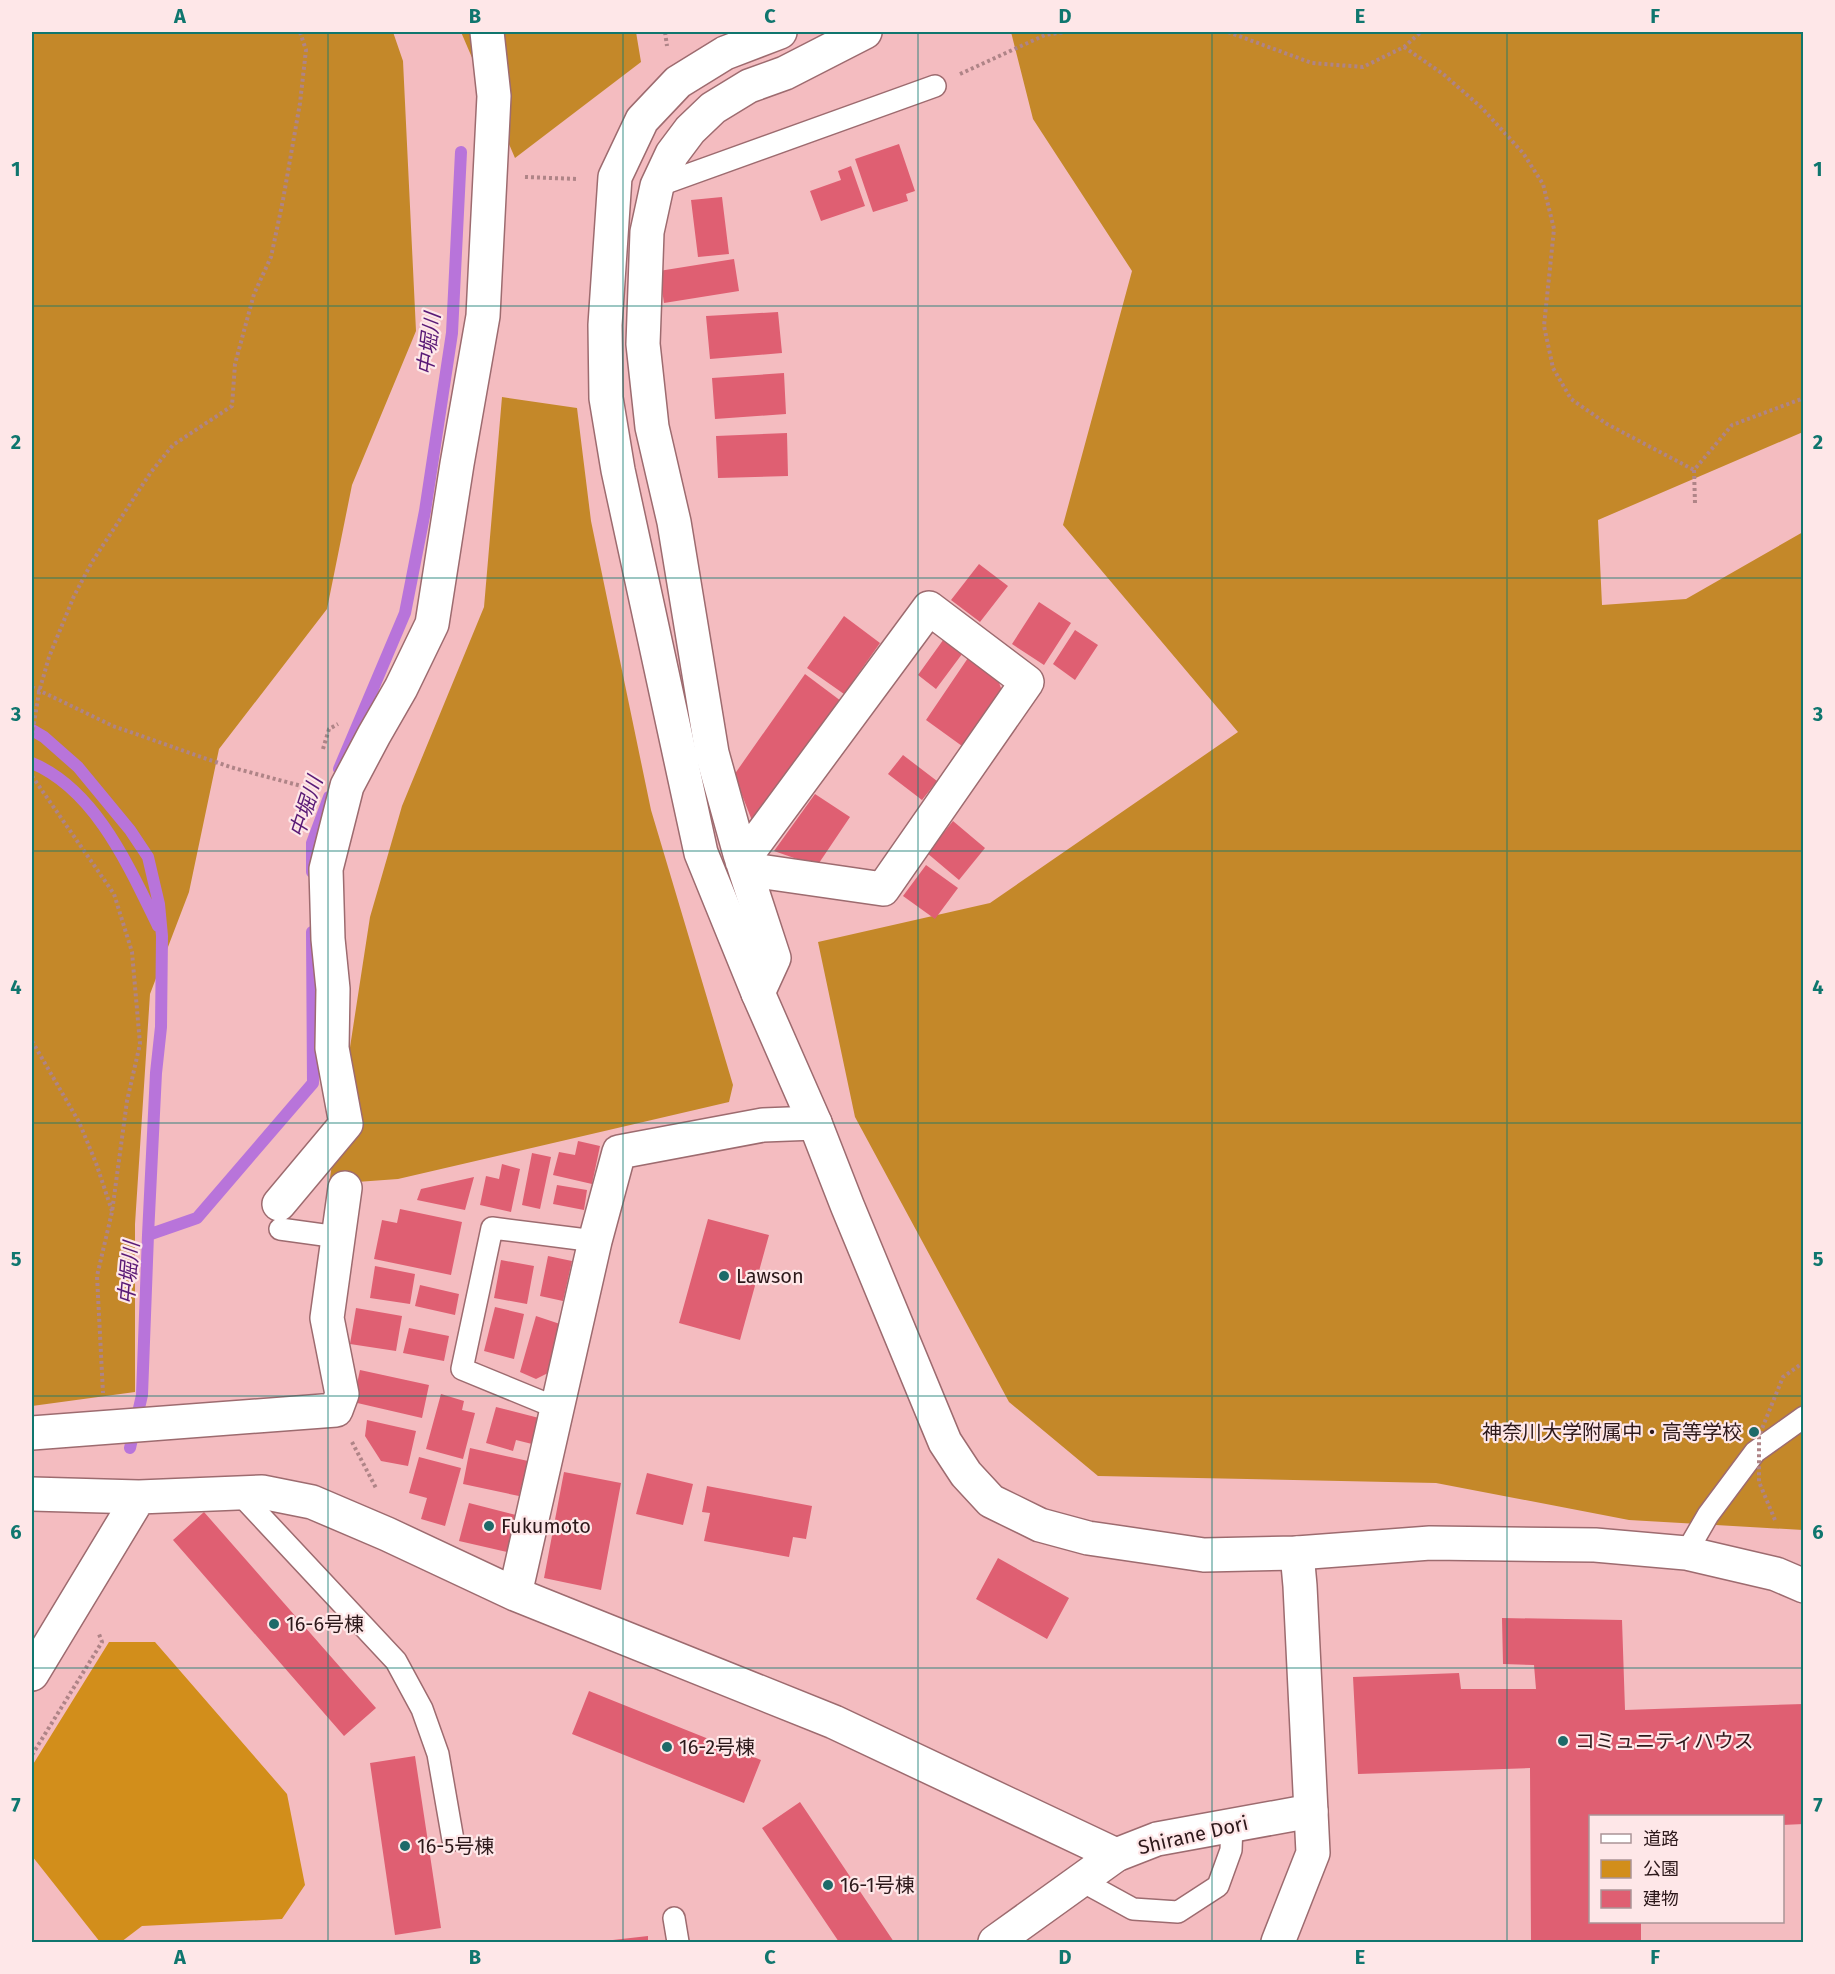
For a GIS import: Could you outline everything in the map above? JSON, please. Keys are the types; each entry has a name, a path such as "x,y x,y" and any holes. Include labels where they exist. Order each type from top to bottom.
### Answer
{"street":[{"path":"279,1216 346,1124 332,1048 333,989 328,939 326,869 347,786 401,688 432,624 483,316 494,96 488,32"},
{"path":"780,32 723,42 678,82 642,120 615,177 605,325 606,398 618,470 700,853 815,1123 945,1442 966,1474 991,1501 1040,1524 1088,1538 1204,1555 1297,1553 1430,1543 1595,1545 1686,1553 1776,1575 1803,1586"},
{"path":"758,993 774,958 712,753 674,522 652,427 643,344 647,232 657,186 672,154 690,130 713,108 749,86 785,73 866,32"},
{"path":"929,608 1027,682 883,889 744,865 929,608"},
{"path":"515,1593 595,1241 619,1152 763,1125 815,1123"},
{"path":"32,1433 336,1410 342,1394 327,1318 345,1188"},
{"path":"32,1494 139,1497 262,1492 312,1502 515,1593 834,1722 1116,1855"},
{"path":"32,1674 139,1497"},
{"path":"1278,1942 1313,1853 1297,1553"},
{"name":"Shirane Dori","path":"995,1942 1116,1855 1157,1839 1311,1811"}],"lane":[{"path":"657,186 935,86"},
{"path":"279,1216 338,1237"},
{"path":"557,1408 462,1369 492,1228 595,1241"},
{"path":"1686,1553 1708,1515 1755,1452 1803,1417"},
{"path":"239,1493 396,1661 422,1709 438,1754 453,1840"},
{"path":"1080,1880 1133,1909 1178,1912 1218,1886 1231,1850 1232,1825"},
{"path":"674,1918 678,1942"}],"path":[{"path":"32,736 39,692 49,657 74,596 92,562 173,444 232,406 235,364 254,294 271,257 283,200 300,103 306,50 300,32"},
{"path":"935,86 1045,35 1065,32"},
{"path":"1228,32 1312,63 1362,67 1404,47 1421,32"},
{"path":"1404,47 1443,74 1481,107 1522,153 1543,184 1554,229 1544,326 1553,368 1571,399 1607,424 1694,470"},
{"path":"491,176 581,179"},
{"path":"1695,503 1694,470 1732,425 1803,398"},
{"path":"32,687 113,726 230,767 344,798"},
{"path":"32,776 114,894 132,952 140,1044 127,1101 112,1212 97,1276 104,1401 102,1428"},
{"path":"32,1041 79,1122 96,1163 112,1212"},
{"path":"1774,1520 1759,1482 1759,1436 1783,1377 1803,1362"},
{"path":"336,1410 378,1492"},
{"path":"32,1755 102,1642 95,1627"}],"green space":[{"path":"109,1642 155,1642 287,1794 305,1885 282,1919 142,1926 121,1942 100,1942 32,1856 32,1766"}],"shaded area":[{"path":"32,32 393,32 403,61 416,331 352,485 327,609 219,749 189,892 150,994 135,1224 135,1392 32,1406"},
{"path":"461,32 636,32 641,62 515,158"},
{"path":"1011,32 1803,32 1803,432 1598,520 1602,605 1686,599 1803,532 1803,1530 1629,1520 1436,1483 1098,1476 1009,1402 855,1117 818,942 990,903 1238,732 1063,525 1132,271 1033,119"},
{"path":"502,397 577,408 591,521 651,810 733,1085 729,1102 398,1179 329,1184 370,917 402,806 484,607"}],"building":[{"path":"899,144 915,191 906,194 908,201 873,212 855,159"},
{"path":"851,166 865,206 821,221 810,191 841,180 838,171"},
{"path":"722,197 729,254 698,257 691,200"},
{"path":"734,259 739,291 664,303 659,271"},
{"path":"778,312 782,353 710,359 706,316"},
{"path":"784,373 786,414 715,419 712,378"},
{"path":"787,433 788,476 718,478 716,436"},
{"path":"979,564 1008,586 980,622 951,600"},
{"path":"1039,602 1071,623 1044,665 1012,644"},
{"path":"844,616 880,643 844,694 807,668"},
{"path":"1075,630 1098,645 1075,680 1053,664"},
{"path":"946,636 965,650 936,689 918,675"},
{"path":"970,655 995,671 1002,691 962,746 926,720"},
{"path":"805,674 841,701 753,823 734,775"},
{"path":"903,755 937,781 922,800 888,774"},
{"path":"815,794 850,817 817,866 774,851"},
{"path":"953,821 985,848 959,880 927,853"},
{"path":"926,865 958,888 935,919 903,896"},
{"path":"578,1141 600,1146 592,1184 553,1175 559,1152 575,1155"},
{"path":"532,1153 551,1157 540,1209 522,1205"},
{"path":"502,1164 520,1169 511,1212 480,1205 486,1176 499,1179"},
{"path":"474,1177 465,1210 417,1200 421,1189"},
{"path":"557,1185 587,1190 584,1210 553,1204"},
{"path":"400,1209 462,1222 451,1275 374,1259 382,1220 397,1223"},
{"path":"708,1219 769,1235 740,1340 679,1323"},
{"path":"548,1256 572,1261 563,1301 540,1296"},
{"path":"501,1260 534,1266 527,1304 494,1298"},
{"path":"375,1266 415,1274 410,1304 370,1298"},
{"path":"420,1285 459,1294 455,1315 415,1306"},
{"path":"495,1307 524,1314 514,1359 484,1351"},
{"path":"356,1308 402,1316 396,1351 350,1344"},
{"path":"536,1316 560,1324 548,1373 536,1379 520,1372"},
{"path":"409,1328 449,1336 444,1361 403,1353"},
{"path":"360,1370 429,1385 422,1418 353,1402"},
{"path":"441,1394 464,1401 462,1410 475,1413 463,1459 426,1449"},
{"path":"496,1407 539,1418 532,1444 516,1440 513,1451 486,1443"},
{"path":"367,1420 416,1431 408,1466 381,1461 365,1436"},
{"path":"470,1448 528,1461 519,1496 463,1484"},
{"path":"419,1457 461,1468 445,1526 421,1519 427,1498 409,1493"},
{"path":"564,1472 621,1483 601,1590 544,1578"},
{"path":"647,1473 693,1484 683,1525 636,1514"},
{"path":"707,1486 812,1506 806,1539 793,1537 789,1557 704,1541 710,1513 702,1512"},
{"path":"469,1503 516,1515 507,1552 459,1541"},
{"name":"16-6号棟","path":"204,1512 376,1708 344,1736 173,1540"},
{"path":"998,1558 1069,1598 1047,1639 976,1599"},
{"path":"1502,1618 1622,1620 1625,1710 1804,1704 1804,1824 1784,1825 1784,1815 1589,1815 1589,1923 1641,1923 1641,1942 1531,1942 1530,1768 1358,1774 1353,1677 1459,1673 1461,1689 1536,1689 1534,1665 1503,1664"},
{"name":"16-2号棟","path":"589,1691 761,1760 744,1803 572,1734"},
{"name":"16-5号棟","path":"415,1756 441,1928 395,1935 370,1763"},
{"name":"16-1号棟","path":"800,1802 894,1942 839,1942 762,1828"},
{"path":"648,1936 648,1942 604,1942 604,1941"}],"waterway":[{"name":"中堀川","path":"339,769 405,613 425,511 452,333 461,152"},
{"path":"32,730 44,737 78,767 130,830 148,857 159,904 162,936 161,1027 156,1073 148,1235"},
{"path":"32,763 55,775 92,811 122,856 158,926"},
{"name":"中堀川","path":"312,872 312,843 329,797"},
{"name":"中堀川","path":"130,1448 142,1395 148,1235 197,1218 313,1083 312,932"}],"place":[{"name":"Lawson","path":"724,1276"},
{"name":"神奈川大学附属中・高等学校","path":"1754,1432"},
{"name":"Fukumoto","path":"489,1526"},
{"name":"16-6号棟","path":"274,1624"},
{"name":"コミュニティハウス","path":"1563,1741"},
{"name":"16-2号棟","path":"667,1747"},
{"name":"16-5号棟","path":"405,1846"},
{"name":"16-1号棟","path":"828,1885"}]}
